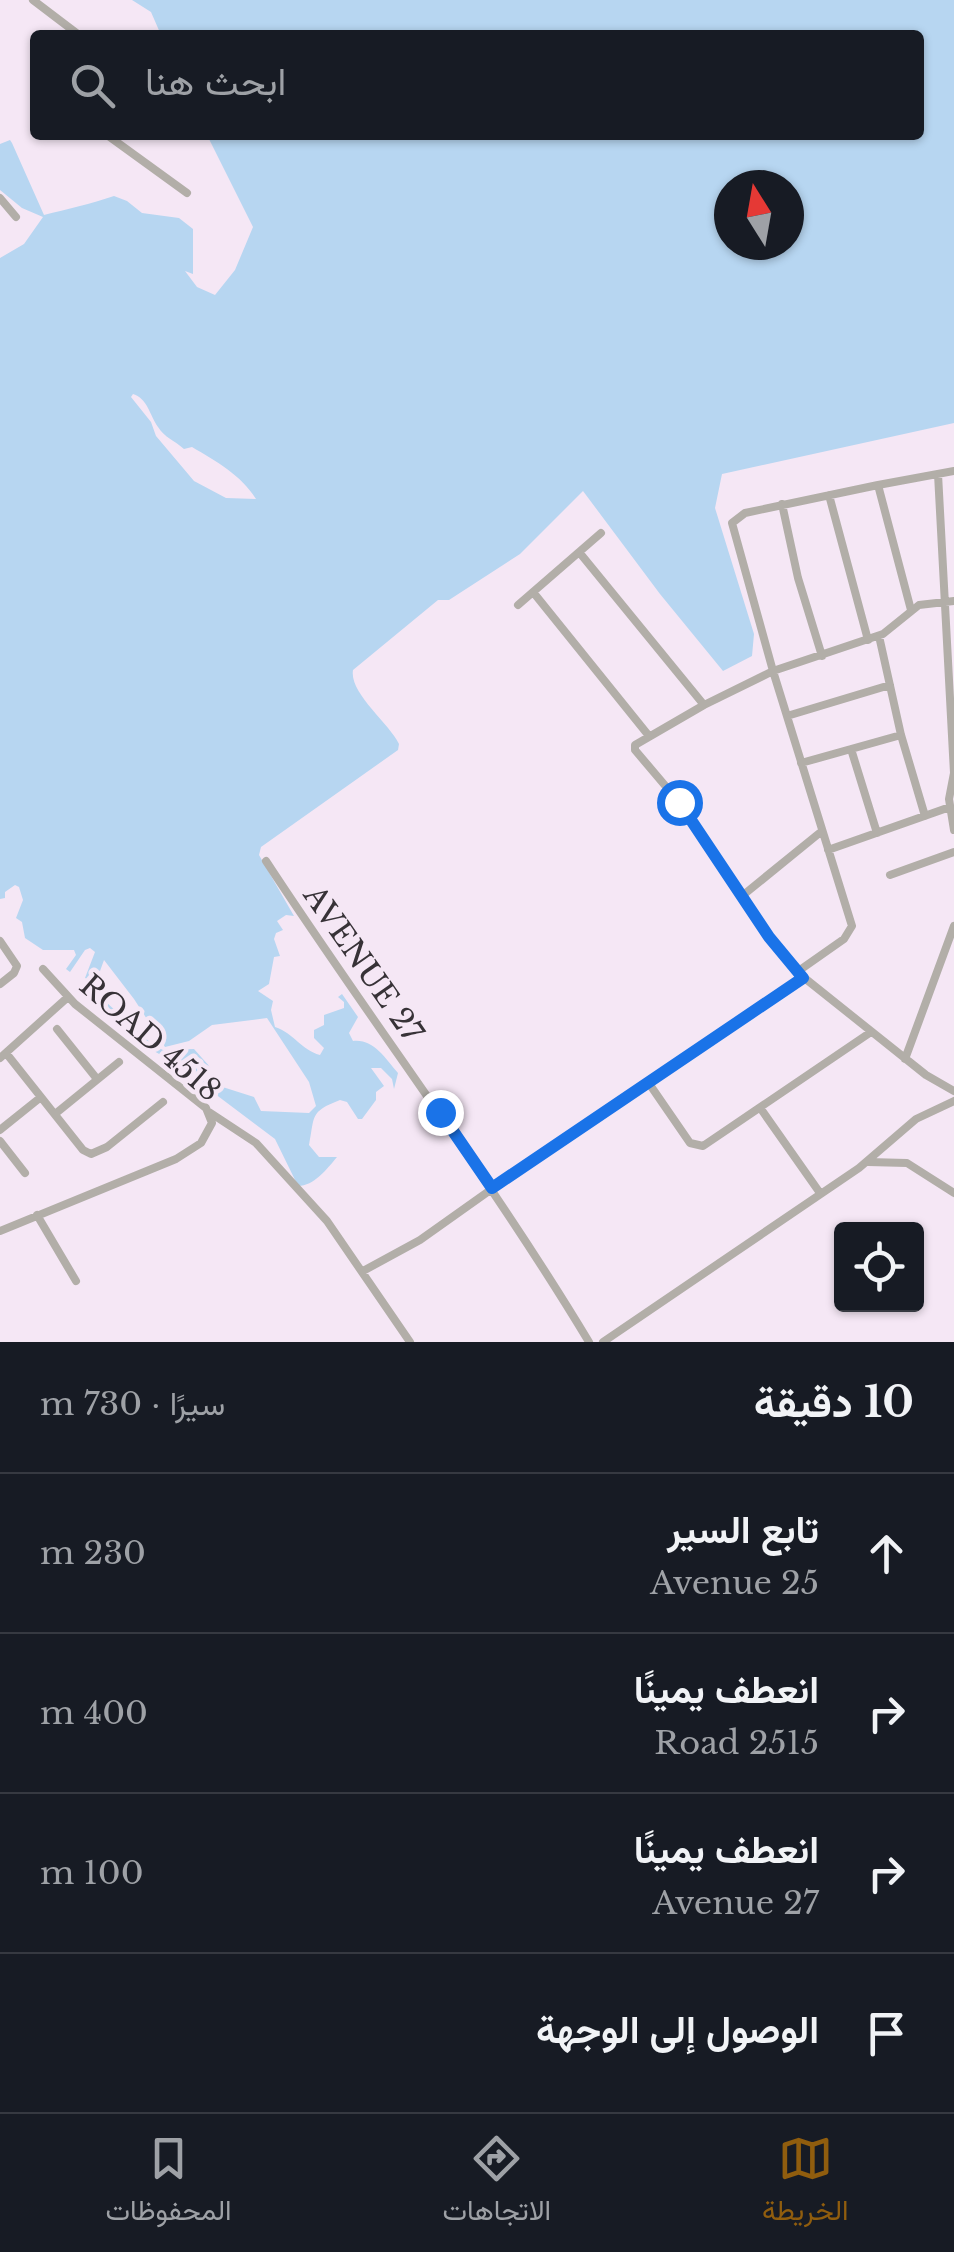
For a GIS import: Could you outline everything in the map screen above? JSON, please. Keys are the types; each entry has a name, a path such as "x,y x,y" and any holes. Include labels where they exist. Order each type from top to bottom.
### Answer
{"street":[{"path":"33,0 72,30"},
{"path":"114,140 188,193"},
{"path":"0,198 16,218"},
{"path":"363,1271 420,1240 800,975 844,940 852,926 731,526 739,515 782,504 954,471"},
{"path":"938,474 949,601 954,773 949,789 954,830"},
{"path":"878,485 910,610"},
{"path":"829,494 868,640"},
{"path":"782,504 798,578 822,656"},
{"path":"518,605 601,533"},
{"path":"579,552 704,704"},
{"path":"533,592 649,736"},
{"path":"949,601 924,603 879,636 773,671 704,704 636,743 635,750 679,802 800,975 905,1060 954,1090"},
{"path":"879,636 924,816"},
{"path":"788,716 890,685"},
{"path":"801,763 901,735"},
{"path":"850,749 877,833"},
{"path":"828,850 950,808"},
{"path":"742,896 822,831"},
{"path":"890,874 954,852"},
{"name":"AVENUE 27","path":"266,861 343,978 492,1188 589,1342"},
{"path":"905,1060 954,926"},
{"path":"0,941 17,966 0,984"},
{"name":"ROAD 4518","path":"0,1231 189,1152 208,1134 212,1123 209,1112 68,998 43,969"},
{"path":"68,998 3,1055 83,1150 96,1154 163,1102"},
{"path":"58,1029 98,1080"},
{"path":"648,1082 692,1146 709,1143 871,1032"},
{"path":"55,1114 119,1062"},
{"path":"0,1130 41,1097"},
{"path":"604,1342 867,1162 916,1119 954,1101"},
{"path":"761,1109 820,1193"},
{"path":"209,1112 240,1130 264,1151 336,1232 410,1342"},
{"path":"0,1140 26,1173"},
{"path":"867,1162 907,1163 954,1193"},
{"path":"37,1215 76,1280"}],"water":[{"path":"132,0 954,0 954,423 722,474 715,508 754,634 752,656 723,671 583,491 520,554 449,600 438,600 353,670 357,688 394,736 398,750 261,847 259,855 294,916 286,915 277,921 283,930 274,939 280,956 274,957 269,984 258,991 273,1001 275,1027 320,1055 324,1048 314,1038 314,1030 324,1025 324,1015 344,1008 338,997 342,994 358,1017 349,1033 353,1041 373,1046 398,1073 394,1089 392,1079 381,1068 371,1068 384,1086 376,1092 376,1100 362,1119 347,1102 340,1100 318,1112 309,1145 319,1157 337,1157 315,1180 298,1186 275,1139 170,1060 143,1045 97,998 153,1045 163,1050 194,1049 210,1067 210,1083 254,1097 261,1111 309,1113 316,1106 309,1082 267,1018 212,1025 189,1041 165,1047 104,960 96,982 85,978 95,952 90,948 70,972 66,969 76,955 74,950 43,950 25,938 22,922 16,918 23,900 19,887 15,885 0,899 0,258 24,244 43,217 22,208 0,190 0,144 10,140 12,143 44,215 114,196 142,213 179,218 193,229 193,274 185,271 197,287 215,295 235,270 253,227 210,140 924,140 924,30 159,30 151,12","holes":["138,396 167,436 184,449 192,447 227,469 256,499 226,498 194,481 156,436 151,422 131,397"]}],"route":[{"path":"440,1112 492,1188 803,978 769,937 679,802"}]}
